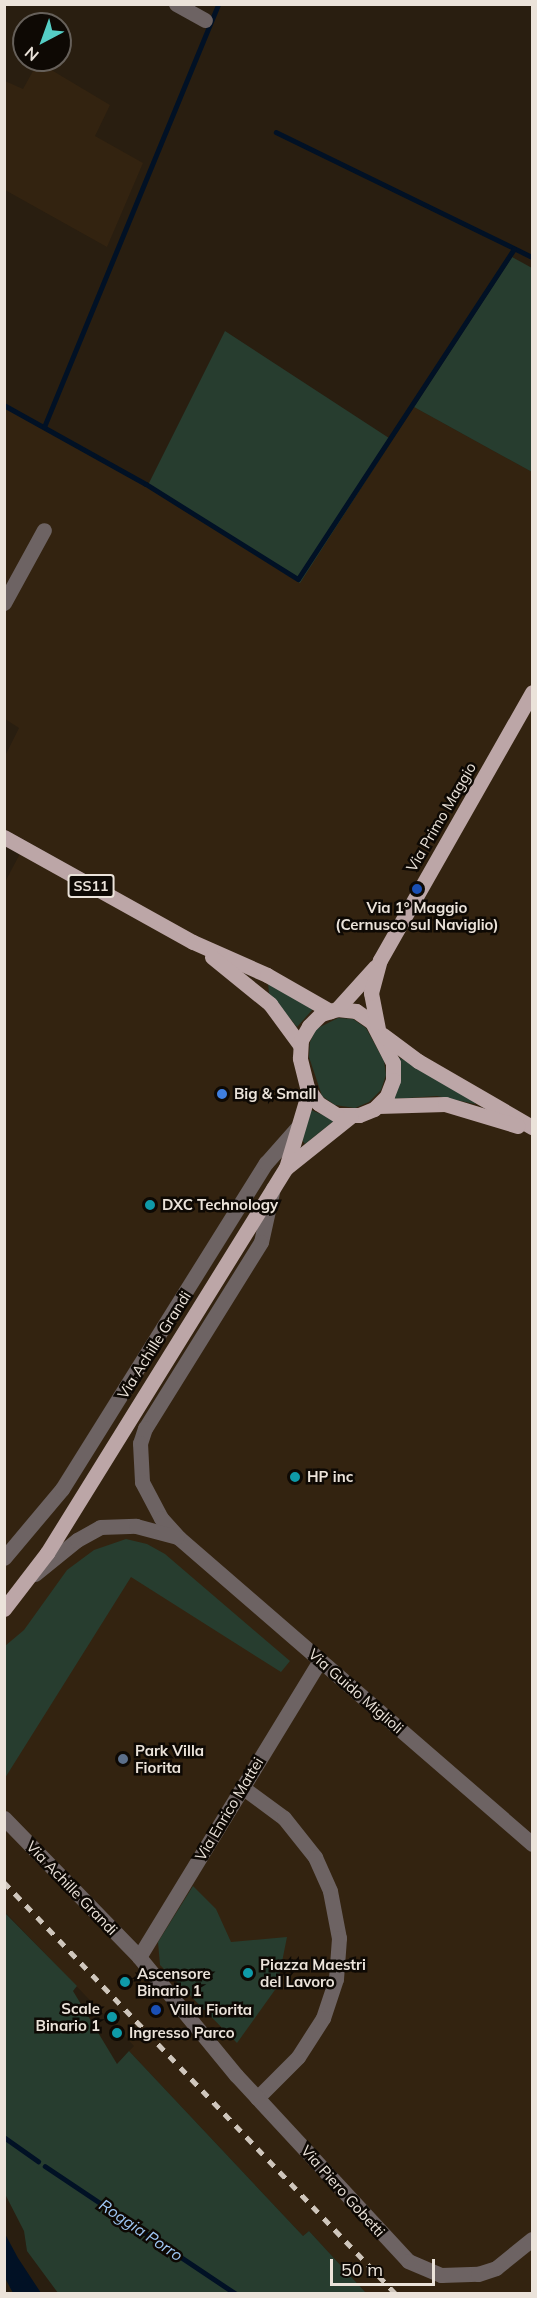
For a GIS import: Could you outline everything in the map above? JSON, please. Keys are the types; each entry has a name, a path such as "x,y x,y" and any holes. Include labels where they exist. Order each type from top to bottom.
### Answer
{"main road":[{"name":"Via Primo Maggio","path":"333,1010 380,960 532,692"},
{"name":"SS11","path":"4,837 193,942 267,975 333,1010 359,1013 418,1061 532,1126"},
{"name":"SS11","path":"193,942 261,995 284,1019 300,1045 309,1091"},
{"name":"Via Primo Maggio","path":"379,1031 371,993 380,960"},
{"path":"300,1045 310,1024 333,1010"},
{"path":"378,1106 390,1090 394,1072 379,1031"},
{"path":"4,1609 31,1578 286,1168 309,1091 327,1110 351,1116"},
{"path":"286,1168 351,1116 378,1106 445,1104 504,1119 532,1133"}],"street":[{"path":"176,4 205,20"},
{"path":"4,603 44,530"},
{"name":"Via Achille Grandi","path":"4,1558 62,1489 266,1163 297,1128"},
{"name":"Via Guido Miglioli","path":"273,1188 261,1242 146,1428 140,1443 142,1482 161,1518 179,1538 532,1844"},
{"path":"31,1578 66,1548 100,1527 136,1526 179,1538"},
{"name":"Via Enrico Mattei","path":"139,1958 320,1660"},
{"path":"242,1787 280,1814 315,1857 332,1897 339,1938 333,1989 318,2027 298,2057 258,2098"},
{"name":"Via Achille Grandi","path":"4,1818 139,1958"},
{"name":"Via Piero Gobetti","path":"139,1958 258,2098 395,2249 414,2265 448,2276 478,2274 496,2268 532,2239"}],"shaded area":[{"path":"32,72 55,72 110,105 95,136 143,163 107,247 5,190 5,81 23,89"},
{"path":"5,407 147,487 299,582 414,407 532,472 532,2293 366,2293 309,2231 303,2236 129,2051 134,2046 5,1912 5,882 23,848 98,881 5,829 5,756 19,728 5,719"}],"green space":[{"path":"512,257 532,268 532,472 414,407"},
{"path":"225,331 392,440 300,583 147,487"},
{"path":"268,983 313,1009 297,1027 269,993"},
{"path":"338,1018 353,1019 366,1028 384,1061 386,1075 381,1090 369,1102 355,1108 335,1105 322,1096 309,1057 310,1042 316,1029"},
{"path":"398,1057 477,1097 475,1104 437,1096 393,1099"},
{"path":"311,1110 335,1120 305,1144 302,1140"},
{"path":"126,1539 147,1544 165,1554 290,1661 281,1672 131,1577 5,1778 5,1646 24,1630 67,1570 94,1550"},
{"path":"193,1886 216,1909 231,1942 287,1937 277,1987 237,2043 160,1965 158,1942"},
{"path":"4,1912 77,1986 73,1991 117,2064 129,2051 303,2236 309,2231 366,2293 58,2293 27,2251 24,2231 5,2194"}],"water":[{"path":"4,2232 41,2293 13,2293 5,2278"}],"waterway":[{"path":"44,427 218,4"},
{"path":"276,132 532,257"},
{"path":"4,405 146,484 298,579 514,249"},
{"name":"Roggia Porro","path":"4,2137 38,2161"},
{"name":"Roggia Porro","path":"45,2166 236,2294"}],"railway":[{"path":"4,1882 396,2294"}],"place":[{"name":"Via 1° Maggio (Cernusco sul Naviglio)","path":"417,889"},
{"name":"Big & Small","path":"222,1094"},
{"name":"DXC Technology","path":"150,1205"},
{"name":"HP inc","path":"295,1477"},
{"name":"Park Villa Fiorita","path":"123,1759"},
{"name":"Piazza Maestri del Lavoro","path":"248,1973"},
{"name":"Ascensore Binario 1","path":"125,1982"},
{"name":"Villa Fiorita","path":"156,2010"},
{"name":"Scale Binario 1","path":"112,2017"},
{"name":"Ingresso Parco","path":"117,2033"}]}
